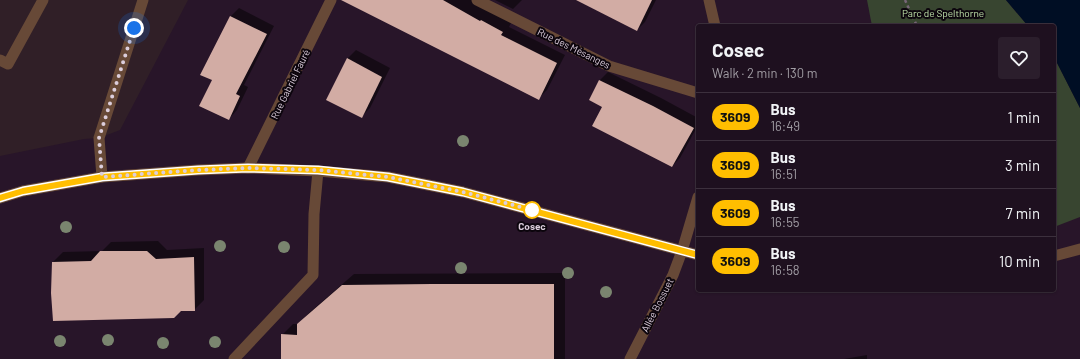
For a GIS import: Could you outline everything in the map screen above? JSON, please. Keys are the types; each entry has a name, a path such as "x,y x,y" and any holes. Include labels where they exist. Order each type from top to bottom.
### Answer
{"street":[{"path":"0,60 8,64 43,0"},
{"path":"102,177 99,138 143,0"},
{"name":"Rue Gabriel Fauré","path":"248,168 331,0"},
{"name":"Rue des Mésanges","path":"477,0 609,66 696,92"},
{"path":"709,0 715,24"},
{"path":"0,198 23,191 102,177 248,168 318,170 388,177 463,192 696,254"},
{"path":"234,359 313,276 314,214 318,170"},
{"path":"682,251 696,204"},
{"path":"1056,255 1080,249"},
{"name":"Allée Bossuet","path":"630,359 673,275 682,251"}],"path":[{"path":"905,0 916,24"}],"shaded area":[{"path":"0,0 188,0 120,130 99,138 84,139 0,156"}],"green space":[{"name":"Parc de Spelthorne","path":"867,0 1006,0 1026,24 872,24"},
{"path":"1056,61 1080,108 1080,217 1056,226"}],"water":[{"path":"1006,0 1080,0 1080,108 1056,61 1056,24 1026,24"}],"building":[{"path":"341,0 443,0 503,32 501,35 557,63 539,100"},
{"path":"576,0 652,0 637,31"},
{"path":"230,16 267,34 236,94 240,96 229,120 199,106 212,80 200,75"},
{"path":"347,58 382,77 362,118 326,100"},
{"path":"599,80 694,128 672,167 592,126 602,107 589,100"},
{"path":"100,251 147,251 156,259 194,257 195,311 181,311 174,318 53,321 51,293 52,262 91,261"},
{"path":"554,284 554,359 281,359 281,334 297,335 297,324 342,285"}],"bus line":[{"name":"3609","path":"0,198 23,191 102,177 248,168 318,170 388,177 463,192 696,254"}],"place":[{"name":"Cosec","path":"532,210"}],"route":[{"path":"134,28 99,138 102,177 248,168 318,170 388,177 463,192 536,211 532,210"}]}
